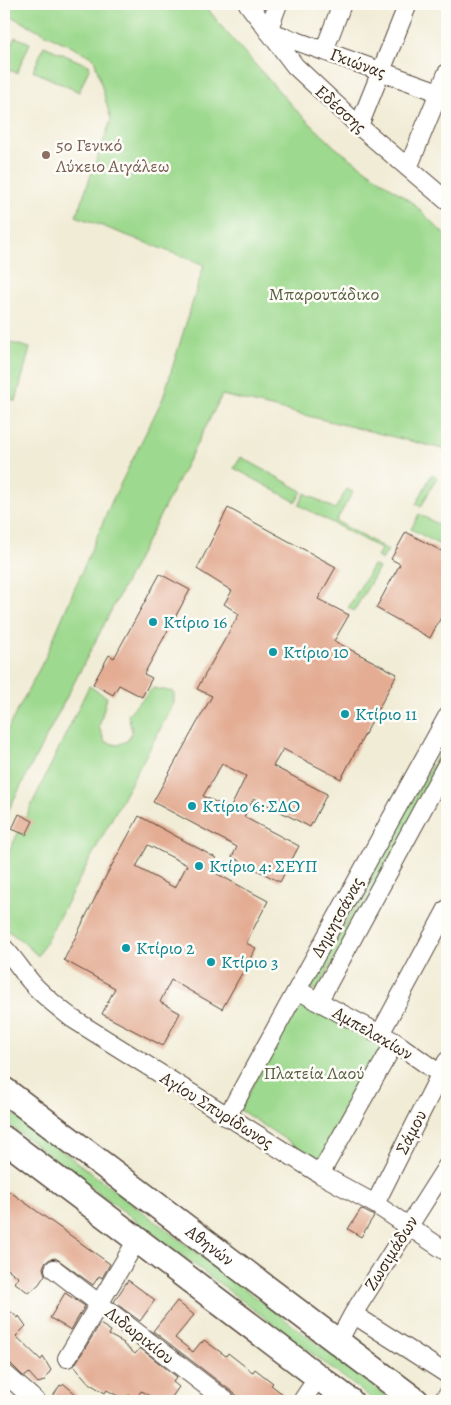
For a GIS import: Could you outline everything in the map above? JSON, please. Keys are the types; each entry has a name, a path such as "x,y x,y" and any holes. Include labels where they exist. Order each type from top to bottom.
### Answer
{"highway":[{"name":"Αθηνών","path":"4,1090 416,1401"},
{"path":"4,1139 350,1401"}],"street":[{"name":"Εδέσσης","path":"248,4 295,66 359,126 447,201"},
{"path":"268,31 278,4"},
{"path":"324,50 342,4"},
{"path":"359,126 408,4"},
{"name":"Γκιώνας","path":"268,31 444,94"},
{"path":"408,168 444,94 447,73"},
{"name":"Δημητσάνας","path":"227,1117 297,990 442,740 447,717"},
{"name":"Δημητσάνας","path":"318,1002 447,764"},
{"path":"320,1174 387,1038 447,909"},
{"name":"Αγίου Σπυρίδωνος","path":"4,948 14,958 32,983 74,1019 227,1117 320,1174 375,1204 447,1252"},
{"name":"Αμπελακίων","path":"297,990 445,1071"},
{"name":"Σάμου","path":"375,1204 445,1071"},
{"name":"Ζωσιμάδων","path":"338,1342 353,1314 447,1166"},
{"path":"67,1358 137,1240"},
{"name":"Λιδωρικίου","path":"54,1269 226,1401"},
{"path":"353,1314 447,1374"},
{"path":"4,1373 36,1401"},
{"path":"302,1401 318,1377"},
{"path":"443,1401 447,1394"}],"green space":[{"name":"Μπαρουτάδικο","path":"4,4 204,4 226,32 295,109 336,148 414,204 447,237 447,450 222,395 4,819 4,736 45,658 112,501 163,398 204,265 76,216 111,120 94,58 4,13"},
{"path":"15,37 30,43 17,73 4,68"},
{"path":"44,46 90,66 79,92 33,71"},
{"path":"4,341 30,348 16,401 4,398"},
{"path":"241,457 302,491 296,502 234,468"},
{"path":"432,474 437,477 421,507 416,504"},
{"path":"347,489 353,492 336,521 388,550 382,560 377,557 381,549 299,505 305,493 335,509"},
{"path":"419,514 447,529 447,549 411,529"},
{"path":"373,565 379,568 354,611 348,608"},
{"path":"89,686 107,697 99,727 105,742 117,745 127,741 132,732 128,714 153,688 174,692 174,703 38,956 4,928 4,862"},
{"path":"443,751 446,758 317,991 310,987 438,754"},
{"name":"Πλατεία Λαού","path":"299,997 384,1044 320,1162 240,1110"},
{"path":"4,1107 393,1401 375,1401 4,1121"}],"building":[{"path":"228,508 336,567 318,599 349,615 334,641 397,674 341,779 283,749 273,766 327,794 310,827 254,798 244,817 299,846 280,882 232,857 237,847 153,802 212,696 197,689 239,614 224,604 232,591 197,569","holes":["222,764 246,776 230,809 203,796"]},
{"path":"406,532 447,554 447,606 430,638 376,608 400,564 391,559"},
{"name":"Κτίριο 16","path":"160,574 190,590 144,674 152,678 142,697 119,685 113,695 93,684 109,655 114,658"},
{"path":"19,814 33,821 26,835 12,829"},
{"path":"139,816 216,858 210,870 268,901 246,943 256,948 222,1009 171,980 160,1002 180,1013 163,1046 102,1014 115,988 64,960 107,874","holes":["148,845 187,865 175,888 136,867"]},
{"path":"9,1191 110,1264 102,1278 99,1276 93,1285 55,1258 45,1263 43,1268 45,1275 29,1293 14,1282 19,1278 4,1266 4,1198"},
{"path":"361,1209 374,1216 361,1237 348,1229"},
{"path":"128,1280 155,1300 140,1321 114,1302"},
{"path":"65,1293 85,1306 71,1330 50,1318"},
{"path":"177,1301 194,1315 175,1338 193,1352 204,1340 226,1356 228,1353 251,1371 253,1372 255,1369 273,1383 271,1385 292,1401 244,1401 153,1331"},
{"path":"4,1306 18,1318 19,1316 26,1326 16,1336 41,1360 43,1357 51,1370 44,1381 38,1383 29,1373 23,1376 4,1357"},
{"path":"100,1324 111,1331 109,1335 124,1343 135,1354 140,1348 177,1377 173,1382 179,1387 169,1401 158,1401 141,1391 136,1399 129,1395 125,1400 107,1390 105,1393 90,1384 80,1373 74,1366"},
{"path":"64,1384 77,1395 73,1401 50,1401 60,1385"}],"place":[{"name":"5ο Γενικό Λύκειο Αιγάλεω","path":"46,155"},
{"name":"Κτίριο 16","path":"153,622"},
{"name":"Κτίριο 10","path":"273,652"},
{"name":"Κτίριο 11","path":"345,714"},
{"name":"Κτίριο 6: ΣΔΟ","path":"192,806"},
{"name":"Κτίριο 4: ΣΕΥΠ","path":"199,866"},
{"name":"Κτίριο 2","path":"126,948"},
{"name":"Κτίριο 3","path":"211,962"}]}
